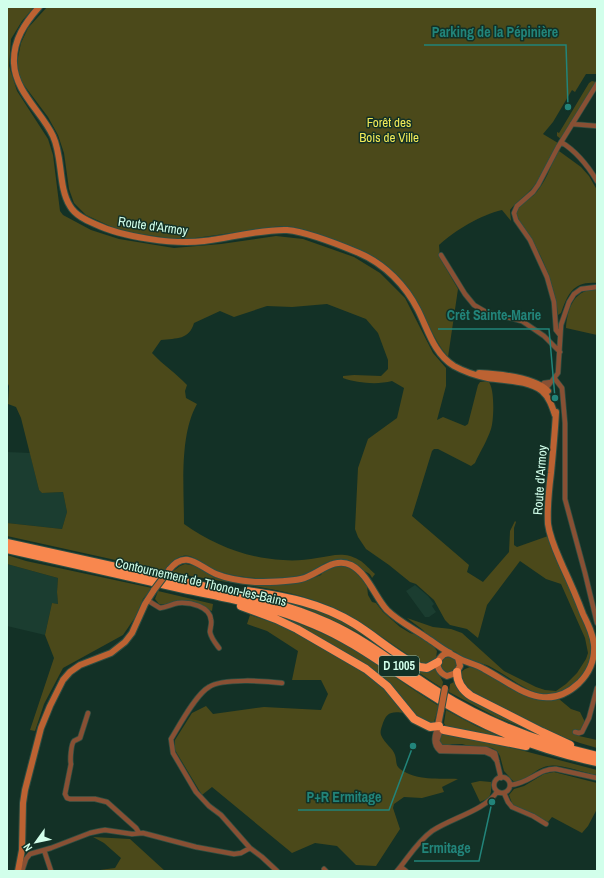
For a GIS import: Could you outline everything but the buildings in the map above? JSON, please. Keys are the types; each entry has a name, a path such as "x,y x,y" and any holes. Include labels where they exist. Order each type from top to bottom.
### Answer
{"highway":[{"name":"Contournement de Thonon-les-Bains","path":"7,542 267,601 317,618 359,639 439,692 480,715 533,738 597,755"},
{"name":"Contournement de Thonon-les-Bains","path":"7,549 280,611 328,630 368,652 419,687 464,714 515,738 562,754 597,762"},
{"name":"D 1005","path":"198,585 280,596 308,602 342,616 420,667 428,668 439,660"},
{"name":"D 1005","path":"203,593 276,619 304,632 377,677 387,686 417,721 430,727 441,728 562,754"},
{"name":"D 1005","path":"458,671 459,683 471,696 553,737 597,755"}],"main road":[{"name":"Route d'Armoy","path":"39,7 27,21 18,38 15,49 14,67 22,88 55,140 67,200 76,213 85,219 111,231 168,241 193,242 272,231 290,230 360,253 373,260 383,268 407,292 418,310 434,345 444,358 456,368 471,372 528,380 542,389 554,402 556,415 548,503 548,525 555,549 592,636 594,649 592,662 586,675 577,685 566,692 549,698 528,694 477,665 458,658"},
{"path":"18,871 22,850 23,803 25,790 41,728 63,680 70,672 80,665 111,653 125,642 135,628 147,600 169,570 178,562 190,560 220,576 246,581 265,582 299,579 310,576 332,564 346,563 356,568 362,574 384,606 392,614 432,642 454,654 460,662 458,671"},
{"path":"432,642 438,651 438,667 440,671 447,676 453,675 467,666 477,665"},
{"path":"439,660 443,655 450,653"},
{"path":"441,728 441,710 447,676"}],"street":[{"path":"560,335 556,330 554,302 547,277 530,240 516,220 514,213 517,206 533,192 538,185 561,142 597,84"},
{"path":"572,124 597,126"},
{"path":"561,142 576,154 597,181"},
{"path":"441,254 465,294 474,305 486,312 522,321 544,336 560,352"},
{"path":"542,389 553,380 559,370 560,335 564,315 569,302 574,294 581,288 597,287"},
{"path":"553,380 562,388 565,423 565,499 597,623"},
{"path":"147,600 160,608 183,603 200,606 206,609 211,620 210,632 219,648"},
{"path":"277,871 250,848 221,815 205,803 196,792 173,753 171,739 196,699 209,686 221,682 282,683"},
{"path":"576,732 582,732 587,725 597,688"},
{"path":"88,713 80,738 73,743 70,760 71,764 65,794 67,798 70,799 95,799 107,802 136,828 139,833"},
{"path":"441,728 434,741 438,750 444,752 485,752 492,755 498,762 501,778"},
{"path":"510,785 523,783 549,769 556,769 597,778"},
{"path":"501,778 507,780 510,785 509,790 504,793 498,792 495,788 497,780 501,778"},
{"path":"397,871 420,842 430,833 482,805 498,792"},
{"path":"504,793 512,807 534,816 546,824"},
{"path":"22,871 29,855 93,832 105,830 132,834 139,833 213,851 234,854 241,853 250,848"},
{"path":"44,850 51,871"},
{"path":"400,866 406,871"}],"shaded area":[{"path":"7,452 30,453 39,490 42,493 63,492 67,512 62,529 7,523"},
{"path":"7,564 58,578 58,604 52,603 45,635 7,626"},
{"path":"415,585 428,596 434,604 432,606 436,612 429,617 425,617 406,591"}],"green space":[{"path":"7,7 34,7 22,21 11,39 9,66 17,91 48,139 53,155 60,211 63,215 91,230 119,239 174,248 221,244 276,236 303,239 354,257 380,273 405,298 433,353 446,368 446,386 437,420 443,417 465,426 468,424 478,385 480,382 488,381 493,396 492,425 488,438 475,463 471,466 438,449 434,449 432,451 412,516 469,565 467,572 483,582 509,552 510,531 515,521 514,545 517,547 548,536 588,632 591,644 587,667 580,677 568,688 556,694 534,692 489,666 466,660 456,652 450,651 437,643 407,618 433,627 451,629 462,633 504,671 545,690 556,691 566,684 577,673 588,653 585,638 561,584 546,579 520,561 487,605 478,638 467,629 450,625 445,620 434,600 416,584 410,582 366,549 358,537 355,529 358,468 368,439 397,418 404,388 392,381 367,383 343,378 343,376 354,375 381,376 388,369 388,360 378,333 366,319 327,304 292,307 267,306 234,317 220,311 194,323 189,333 182,337 161,340 152,353 187,385 185,391 186,398 197,404 187,431 185,446 183,478 184,524 207,538 231,549 269,559 309,559 338,555 353,557 359,560 375,574 372,578 368,573 341,560 334,560 302,575 272,579 250,578 221,572 212,569 186,555 173,562 165,571 7,536 7,523 62,529 67,512 63,492 42,493 39,490 21,418 16,407 8,404"},
{"name":"Forêt des Bois de Ville","path":"47,7 597,7 597,74 586,74 575,92 572,90 553,122 543,134 558,143 538,181 510,210 511,221 502,210 494,212 469,224 439,245 440,258 458,289 448,357 437,342 417,302 403,282 375,258 353,247 304,230 281,226 181,240 135,233 114,228 86,215 74,203 69,189 64,153 58,135 48,117 21,81 16,67 21,43 28,28"},
{"path":"592,81 596,82 561,139 557,136 557,132 559,133 589,83"},
{"path":"559,151 581,167 589,176 597,190 597,283 582,284 573,290 566,300 561,313 558,315 555,295 546,267 532,240 519,223 517,212 524,202 538,191 557,152"},
{"path":"589,290 597,290 597,335 566,328 569,310 572,304 578,295"},
{"path":"7,555 26,561 152,588 143,599 136,616 123,635 63,668 44,704 35,731 30,730 54,658 45,635 52,603 58,604 58,578 7,564"},
{"path":"185,564 196,566 215,578 255,585 302,582 321,575 324,570 339,565 350,568 359,574 367,586 368,595 372,602 376,603 383,612 400,627 432,644 437,651 436,658 427,665 415,662 414,659 351,617 329,606 310,599 271,589 172,572"},
{"path":"158,591 213,604 212,611 184,602 159,604 155,599"},
{"path":"280,599 337,616 416,667 435,667 443,682 442,688 383,648 342,624"},
{"path":"250,615 283,626 377,680 405,713 396,712 387,715 381,732 382,738 394,752 398,767 400,769 406,773 420,777 458,779 442,787 444,792 422,798 404,797 394,804 393,808 400,829 376,866 356,865 337,846 315,843 292,853 212,787 202,795 175,750 175,740 192,713 206,706 213,714 264,707 321,710 328,694 321,680 292,680 298,651 267,631 247,624"},
{"path":"279,616 341,642 439,706 434,722 431,724 418,718 394,690"},
{"path":"449,657 455,659 457,665 455,671 449,673 443,671 441,665 443,659"},
{"path":"470,667 476,668 524,695 541,700 559,699 571,709 580,712 585,722 579,736 597,740 597,748 551,733 472,693 460,681 461,672"},
{"path":"456,681 539,734 496,717 449,692 450,684"},
{"path":"446,710 476,726 508,740 446,727 444,723"},
{"path":"445,733 448,735 498,744 597,770 597,775 553,765 543,767 523,780 514,782 504,771 497,751 492,748 462,744 452,744 447,746 442,745 439,741 441,736"},
{"path":"554,772 597,783 597,809 588,826 582,833 552,817 548,822 513,806 509,795 514,789 524,786 544,774"},
{"path":"480,781 491,782 491,792 489,798 480,802 471,783"},
{"path":"93,837 130,839 165,871 98,871 115,868 121,858 104,843"}],"place":[{"name":"Parking de la Pépinière","path":"568,107"},
{"name":"Crêt Sainte-Marie","path":"555,398"},
{"name":"P+R Ermitage","path":"413,746"},
{"name":"Ermitage","path":"492,802"}]}
